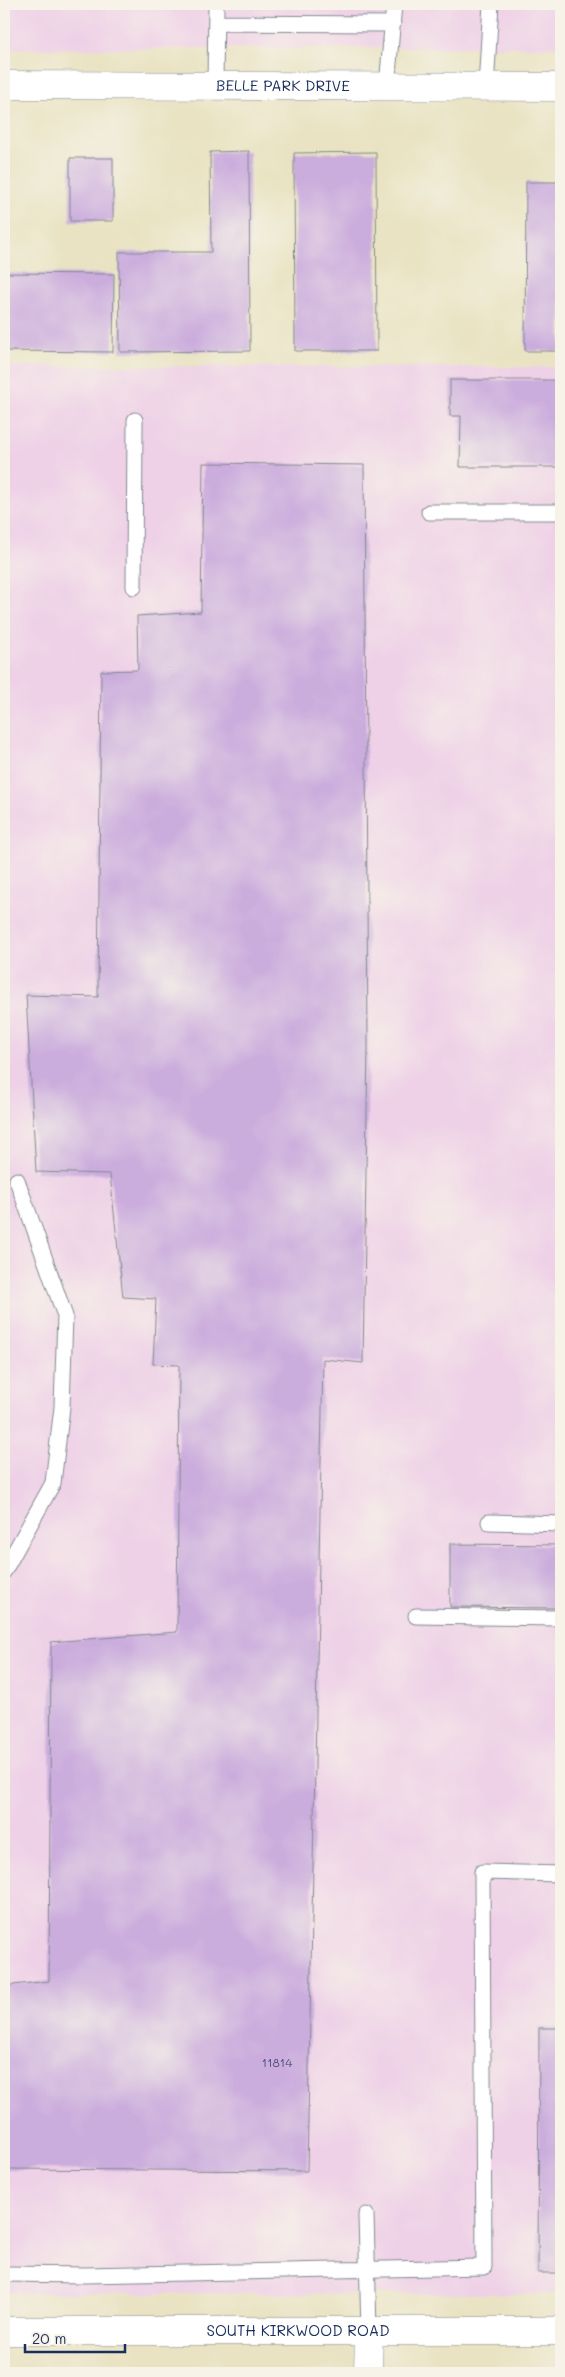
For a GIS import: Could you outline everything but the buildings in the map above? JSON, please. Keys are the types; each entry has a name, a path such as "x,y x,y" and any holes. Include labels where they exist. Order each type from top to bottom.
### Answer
{"main road":[{"name":"BELLE PARK DRIVE","path":"4,85 561,87"},
{"name":"SOUTH KIRKWOOD ROAD","path":"4,2331 561,2331"},
{"path":"368,2373 369,2331"}],"lane":[{"path":"215,86 216,4"},
{"path":"387,87 394,4"},
{"path":"486,87 491,4"},
{"path":"216,23 393,24"},
{"path":"134,586 136,420"},
{"path":"429,512 561,512"},
{"path":"4,1570 53,1483 63,1398 65,1316 17,1180"},
{"path":"489,1522 561,1524"},
{"path":"416,1616 561,1618"},
{"path":"4,2274 85,2275 484,2267 482,1872 561,1874"},
{"path":"366,2214 369,2331"}],"shaded area":[{"path":"4,4 561,4 561,47 4,49"},
{"path":"4,366 561,367 561,2294 4,2293"}]}
